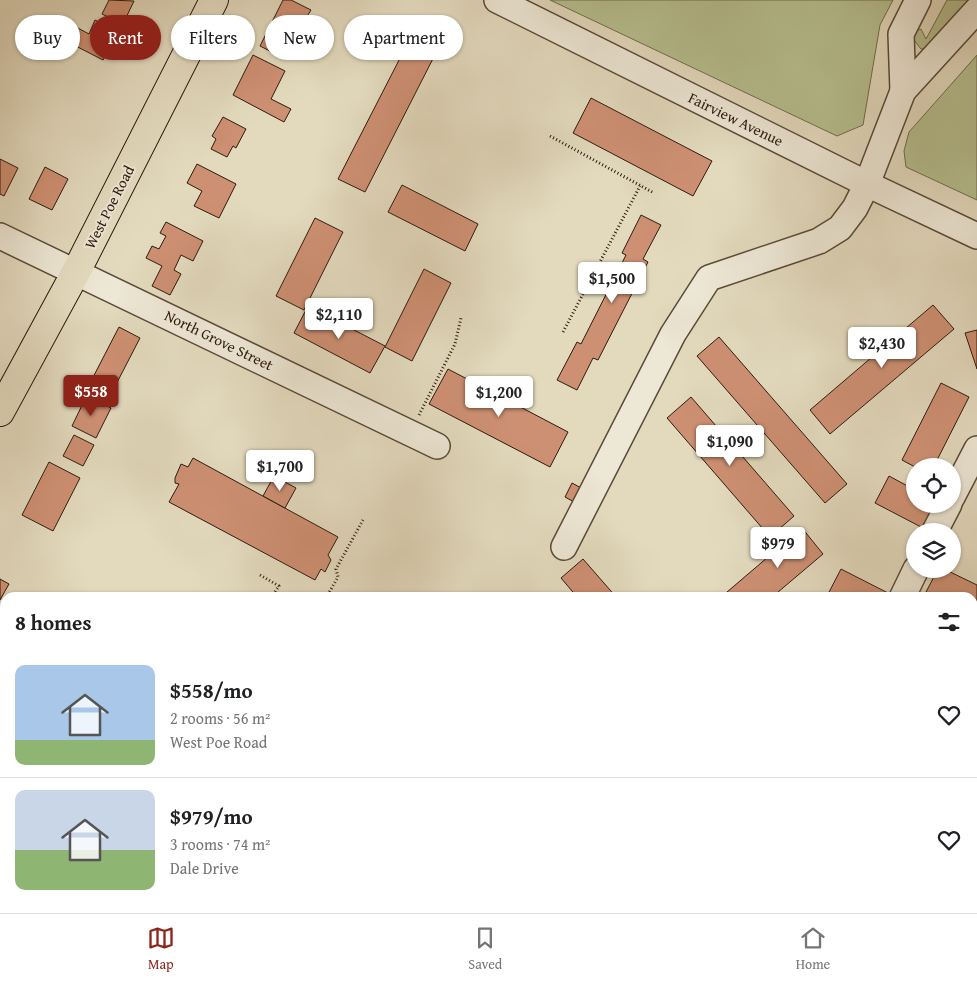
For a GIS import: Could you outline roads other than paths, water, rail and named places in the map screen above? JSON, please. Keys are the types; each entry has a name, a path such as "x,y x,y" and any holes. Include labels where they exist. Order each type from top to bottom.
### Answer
{"main road":[{"name":"West Poe Road","path":"0,412 76,272 214,0"}],"street":[{"name":"Fairview Avenue","path":"497,0 867,184 977,236"},
{"path":"903,91 901,34 918,0"},
{"path":"564,547 673,334 709,278 819,241 840,228 855,208 867,184 903,91 977,10"},
{"name":"North Grove Street","path":"0,236 437,446"},
{"path":"961,480 977,449"},
{"path":"905,592 912,578"}]}
